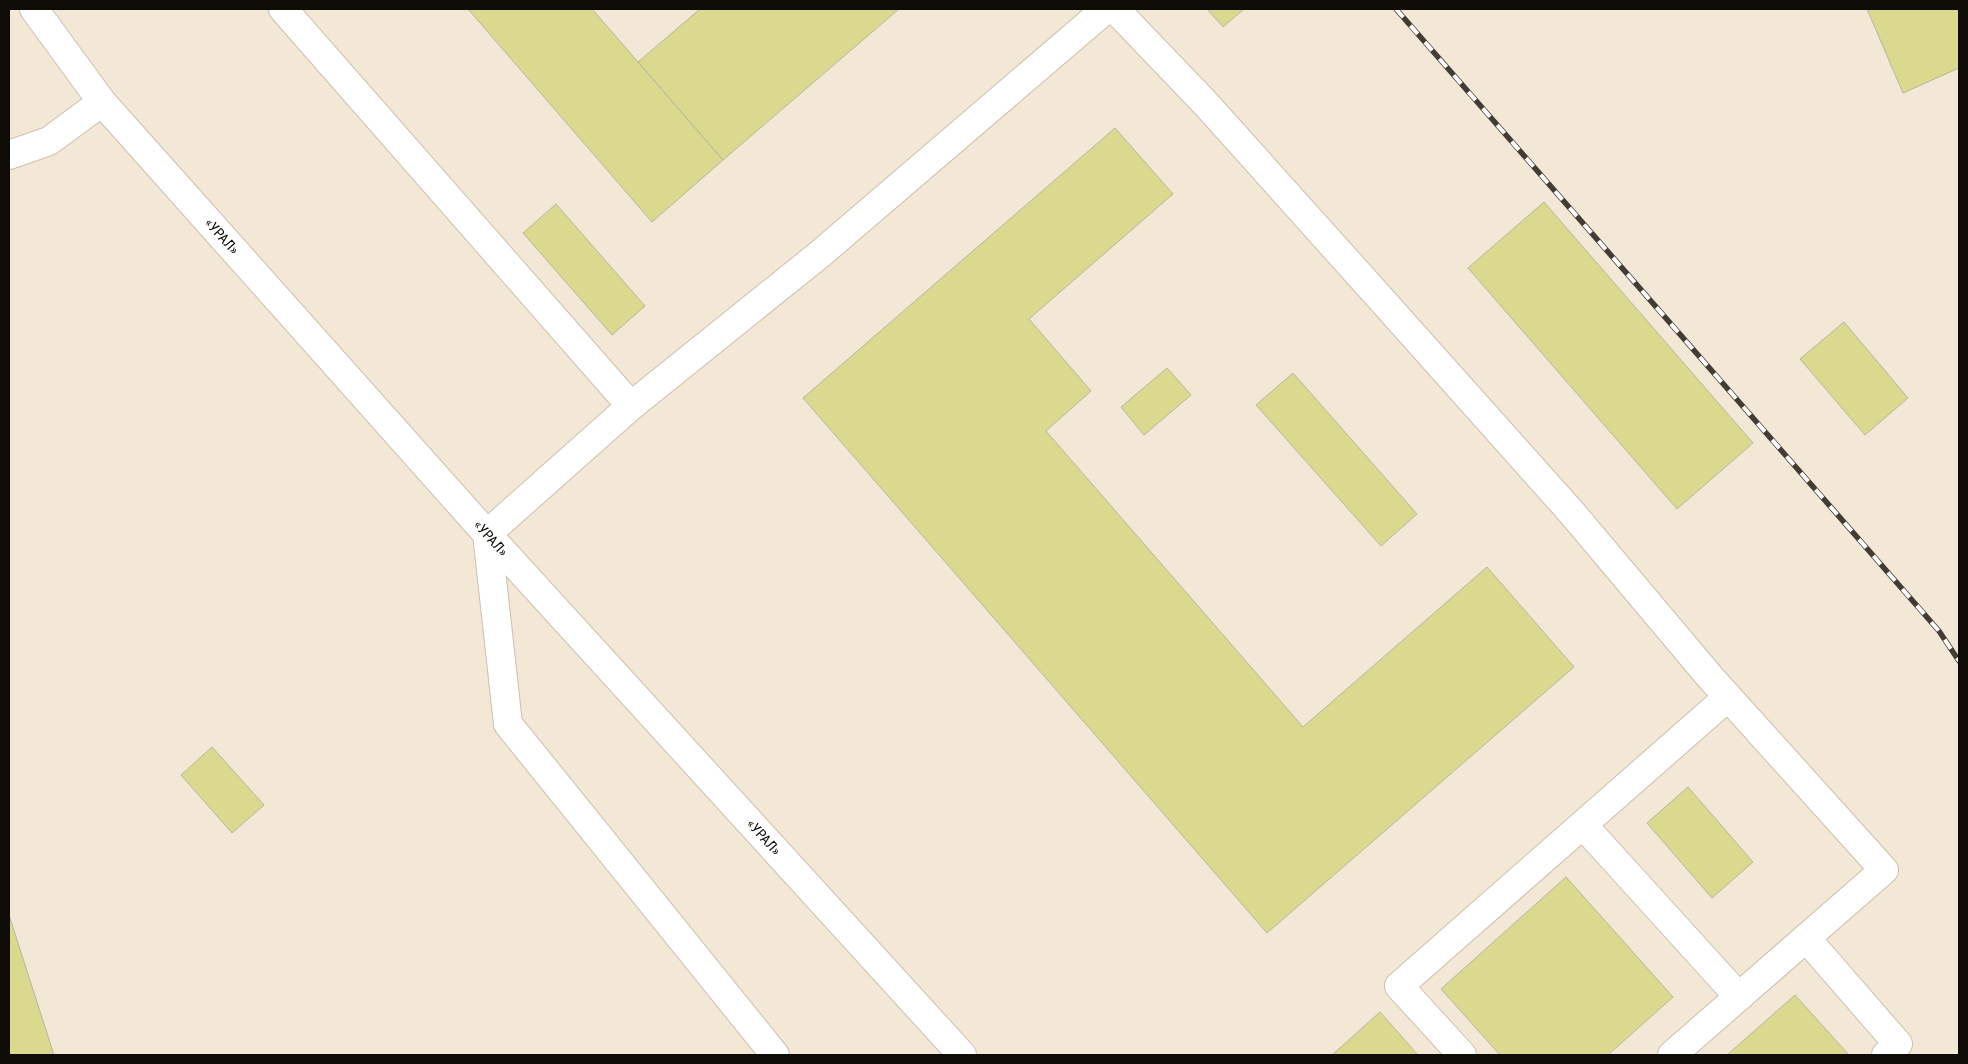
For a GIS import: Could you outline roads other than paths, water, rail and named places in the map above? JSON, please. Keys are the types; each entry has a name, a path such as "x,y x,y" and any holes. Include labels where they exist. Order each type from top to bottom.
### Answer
{"main road":[{"name":"«УРАЛ»","path":"34,9 102,102 488,534 962,1055"},
{"path":"283,9 631,406"},
{"path":"775,1055 508,724 488,534 631,406 820,254 1106,9"},
{"path":"1115,9 1206,104 1402,322 1572,513 1728,697 1884,870 1672,1055"},
{"path":"9,155 49,141 102,102"},
{"path":"1462,1055 1400,986 1728,697"},
{"path":"1583,825 1738,997"},
{"path":"1806,938 1898,1044 1886,1055"}],"railway":[{"path":"1396,9 1939,631 1959,661"}]}
